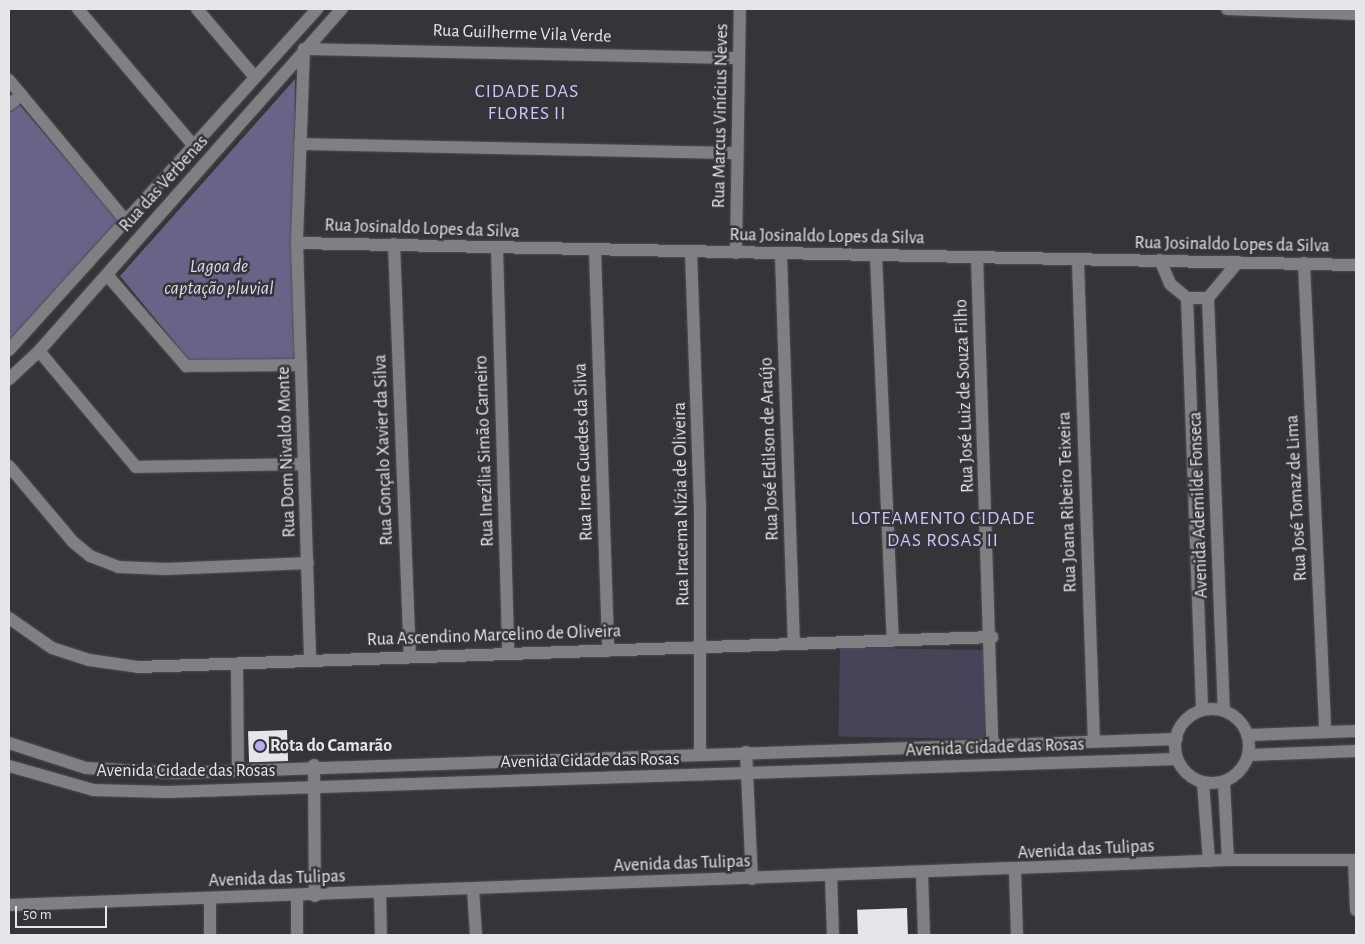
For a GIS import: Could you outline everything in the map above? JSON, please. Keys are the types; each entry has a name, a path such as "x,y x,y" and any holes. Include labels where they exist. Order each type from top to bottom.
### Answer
{"street":[{"path":"78,9 193,145"},
{"path":"198,9 254,76"},
{"name":"Rua das Verbenas","path":"9,350 316,9"},
{"name":"Rua das Verbenas","path":"9,379 39,351 304,48 342,9"},
{"name":"Rua Marcus Vinícius Neves","path":"736,253 740,9"},
{"path":"1227,9 1356,14"},
{"path":"291,36 304,48"},
{"name":"Rua Guilherme Vila Verde","path":"304,48 739,58"},
{"name":"Rua Dom Nivaldo Monte","path":"304,48 297,243 310,660"},
{"path":"9,80 126,221"},
{"path":"9,105 21,94"},
{"path":"300,144 737,153"},
{"name":"Rua Josinaldo Lopes da Silva","path":"297,243 781,255 977,257 1078,261 1160,260 1356,265"},
{"name":"Rua Gonçalo Xavier da Silva","path":"394,244 410,655"},
{"name":"Rua Inezília Simão Carneiro","path":"497,248 508,653"},
{"name":"Rua Irene Guedes da Silva","path":"595,251 608,651"},
{"name":"Rua Iracema Nízia de Oliveira","path":"691,252 702,647 700,754"},
{"name":"Rua José Edilson de Araújo","path":"781,255 794,642"},
{"path":"876,256 892,641"},
{"name":"Rua José Luiz de Souza Filho","path":"977,257 992,637 992,744"},
{"path":"1160,260 1170,284 1187,298 1208,298 1238,262"},
{"name":"Rua Joana Ribeiro Teixeira","path":"1078,261 1094,741"},
{"name":"Rua José Tomaz de Lima","path":"1304,263 1326,731"},
{"path":"107,274 186,366 301,365"},
{"name":"Avenida Ademilde Fonseca","path":"1187,298 1202,709"},
{"name":"Avenida Ademilde Fonseca","path":"1208,298 1224,710"},
{"path":"39,351 136,467 304,464"},
{"path":"9,466 73,542 110,564 157,570 308,563"},
{"name":"Rua Ascendino Marcelino de Oliveira","path":"9,618 52,648 89,660 138,667 410,655 608,651 794,642 992,637"},
{"path":"237,664 238,770"},
{"path":"1202,709 1224,710 1240,719 1249,735 1249,755 1240,772 1224,782 1204,783 1187,774 1177,759 1176,739 1180,726 1202,709"},
{"path":"1249,735 1356,731"},
{"name":"Avenida Cidade das Rosas","path":"9,743 60,762 109,772 238,770 314,765 1176,739"},
{"path":"1249,755 1356,751"},
{"path":"746,752 752,879"},
{"name":"Avenida Cidade das Rosas","path":"9,766 93,790 315,787 1177,759"},
{"path":"314,765 315,896"},
{"path":"1224,782 1228,860"},
{"path":"1204,783 1209,861"},
{"name":"Avenida das Tulipas","path":"9,905 297,897 473,888 1015,871 1228,860 1355,860"},
{"path":"1355,860 1356,910"},
{"path":"1015,871 1017,935"},
{"path":"922,874 924,935"},
{"path":"831,877 833,935"},
{"path":"473,888 476,935"},
{"path":"380,892 381,935"},
{"path":"297,897 297,935"},
{"path":"210,898 210,935"}],"shaded area":[{"path":"840,647 986,650 984,739 838,736"}],"water":[{"name":"Lagoa de captação pluvial","path":"295,79 294,359 190,361 120,276"},
{"path":"19,104 118,220 9,342 9,113"}],"building":[{"path":"287,730 288,761 249,762 248,731"},
{"path":"907,908 908,935 858,935 857,910"}],"place":[{"name":"Rota do Camarão","path":"260,746"}],"district":[{"name":"CIDADE DAS FLORES II","path":"527,103"},
{"name":"LOTEAMENTO CIDADE DAS ROSAS II","path":"943,530"}]}
